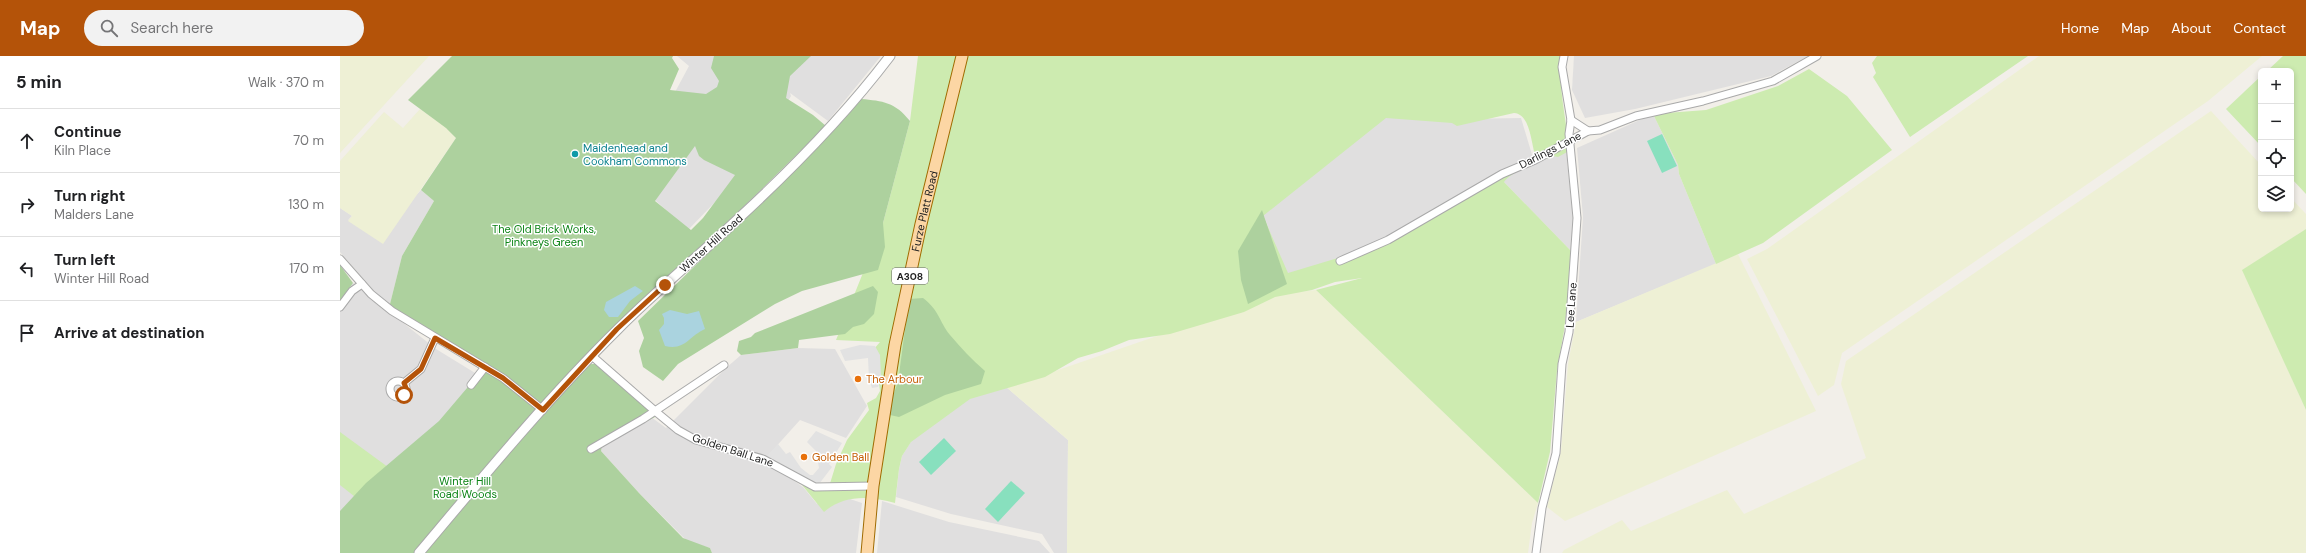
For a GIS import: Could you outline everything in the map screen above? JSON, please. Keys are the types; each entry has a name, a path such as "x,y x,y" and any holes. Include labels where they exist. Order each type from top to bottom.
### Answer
{"main road":[{"name":"Furze Platt Road","path":"873,486 895,345 923,217 962,56"},
{"name":"A308","path":"867,553 873,486"}],"street":[{"name":"Winter Hill Road","path":"419,553 494,463 592,356 639,308 741,216 806,151 872,79 890,56"},
{"name":"Lee Lane","path":"1536,553 1542,508 1556,453 1562,364 1569,332 1577,218 1570,140 1571,120 1564,90 1562,67 1564,56"},
{"name":"Darlings Lane","path":"1340,261 1388,240 1502,174 1588,131 1600,130 1636,116 1703,102 1773,81 1817,56"},
{"path":"1571,120 1588,131"},
{"path":"340,259 362,284 392,311 503,378 543,410"},
{"path":"340,308 352,291 362,284"},
{"path":"404,383 421,369 435,338"},
{"name":"Golden Ball Lane","path":"592,356 678,430 696,440 763,459 815,487 873,486"},
{"path":"591,449 655,411 724,365"},
{"path":"471,385 486,367"}],"shaded area":[{"path":"677,56 881,56 828,121 790,93 791,96 746,170 688,230 644,190 659,122 689,66"},
{"path":"1574,56 1808,56 1771,76 1635,109 1585,118 1572,90"},
{"path":"1382,114 1460,119 1521,118 1533,158 1389,239 1286,279 1262,210"},
{"path":"1653,114 1678,165 1679,174 1716,264 1576,322 1583,217 1577,148"},
{"path":"1566,150 1573,218 1573,253 1501,179"},
{"path":"421,190 434,201 402,256 389,308 340,252 340,208 352,216 348,220 411,201"},
{"path":"353,283 436,349 480,376 466,396 340,519 340,301"},
{"path":"860,345 875,346 880,355 881,376 878,387 872,388 869,379 868,358 845,361 840,350"},
{"path":"798,348 835,349 867,406 846,438 800,420 764,460 803,487 817,504 841,496 862,503 856,553 712,553 710,548 687,541 639,493 601,451 601,447 651,417 666,428 741,355"},
{"path":"1005,386 1068,440 1067,553 1054,553 1042,534 951,514 896,497 902,456 919,429 965,396"},
{"path":"816,431 842,443 829,464 832,467 819,484 810,483 781,464 765,458 778,444 786,454 790,452 801,468 810,475 813,475 819,468 816,451 807,442"},
{"path":"882,501 949,522 1039,541 1050,553 877,553"}],"green space":[{"path":"340,56 429,56 340,153"},
{"name":"The Old Brick Works, Pinkneys Green","path":"452,56 673,56 672,58 679,69 670,90 706,94 717,87 719,81 711,68 714,56 811,56 790,76 786,98 813,115 826,126 542,404 485,366 389,308 402,256 434,201 421,190 456,138 446,128 408,100","holes":["695,146 699,156 704,160 735,175 703,218 691,230 655,201"]},
{"path":"918,56 1562,56 1561,91 1569,151 1558,157 1553,156 1526,167 1512,174 1504,182 1573,253 1564,331 1557,370 1550,452 1538,503 1316,290 1362,278 1335,282 1312,290 1275,297 1244,312 1170,334 1129,340 1102,351 1078,358 1045,377 970,399 911,442 902,456 895,503 867,498 849,499 832,506 824,512 802,485 819,491 828,490 836,464 847,440 869,410 867,403 876,398 880,391 874,349 880,342 836,340 883,223 910,121","holes":["1514,113 1519,115 1527,123 1535,155 1371,248 1288,273 1263,216 1386,118 1452,123 1457,126"]},
{"path":"1877,56 2028,56 1910,137 1873,77 1876,73 1872,63"},
{"path":"2039,56 2262,56 2208,101 1842,353 1834,385 1818,396 1747,259 1767,249"},
{"path":"2283,56 2306,56 2306,194 2294,181 2294,68 2270,68"},
{"path":"1809,69 1847,96 1892,150 1763,243 1716,264 1679,174 1678,165 1653,114 1706,110 1778,86"},
{"path":"2258,79 2258,143 2226,109"},
{"path":"861,99 882,102 894,106 910,121 883,223 885,247 878,270 802,291 775,304 678,364 663,381 643,367 639,351 644,338 638,321 794,170"},
{"path":"420,109 447,128 456,138 383,244 348,221 352,216 340,208 340,161 384,112 403,128"},
{"path":"2211,111 2258,162 2258,212 2294,212 2294,201 2306,214 2306,229 2243,270 2306,410 2306,553 1562,553 1564,550 1622,520 1631,531 1727,490 1744,514 1866,458 1841,384 1846,361"},
{"path":"1662,134 1677,166 1662,173 1647,141"},
{"path":"1262,210 1287,284 1248,304 1241,280 1238,251"},
{"path":"2306,229 2306,410 2242,270"},
{"path":"1738,254 1816,411 1565,521 1547,507 1561,451 1568,364 1576,322"},
{"path":"340,265 353,283 340,301"},
{"path":"873,286 878,292 874,314 864,324 853,327 845,334 799,340 798,348 741,355 737,351 739,341 751,337 755,333"},
{"path":"1316,290 1538,503 1532,523 1528,553 1067,553 1068,440 1005,386 1029,380 1279,294"},
{"path":"923,298 936,311 950,335 985,371 981,384 945,395 899,417 890,415 890,404 898,382 909,299"},
{"name":"Winter Hill Road Woods","path":"597,364 648,408 655,417 602,445 601,451 683,538 710,548 712,553 340,553 340,511 366,483 439,421 484,368 541,405 587,365"},
{"path":"340,432 392,470 359,500 340,485"},
{"path":"944,438 956,451 931,475 919,462"},
{"path":"1011,481 1025,493 998,522 985,509"}],"water":[{"path":"635,286 643,291 630,301 618,317 609,317 604,310 606,302"},
{"path":"670,310 687,314 699,311 705,329 682,345 672,347 665,346 659,330 664,324 662,314"}],"place":[{"name":"Maidenhead and Cookham Commons","path":"575,154"},
{"name":"The Arbour","path":"858,379"},
{"name":"Golden Ball","path":"804,457"}],"route":[{"path":"404,395 406,391 406,386 404,383 421,369 435,338 503,378 543,410 617,329 665,285"}]}
